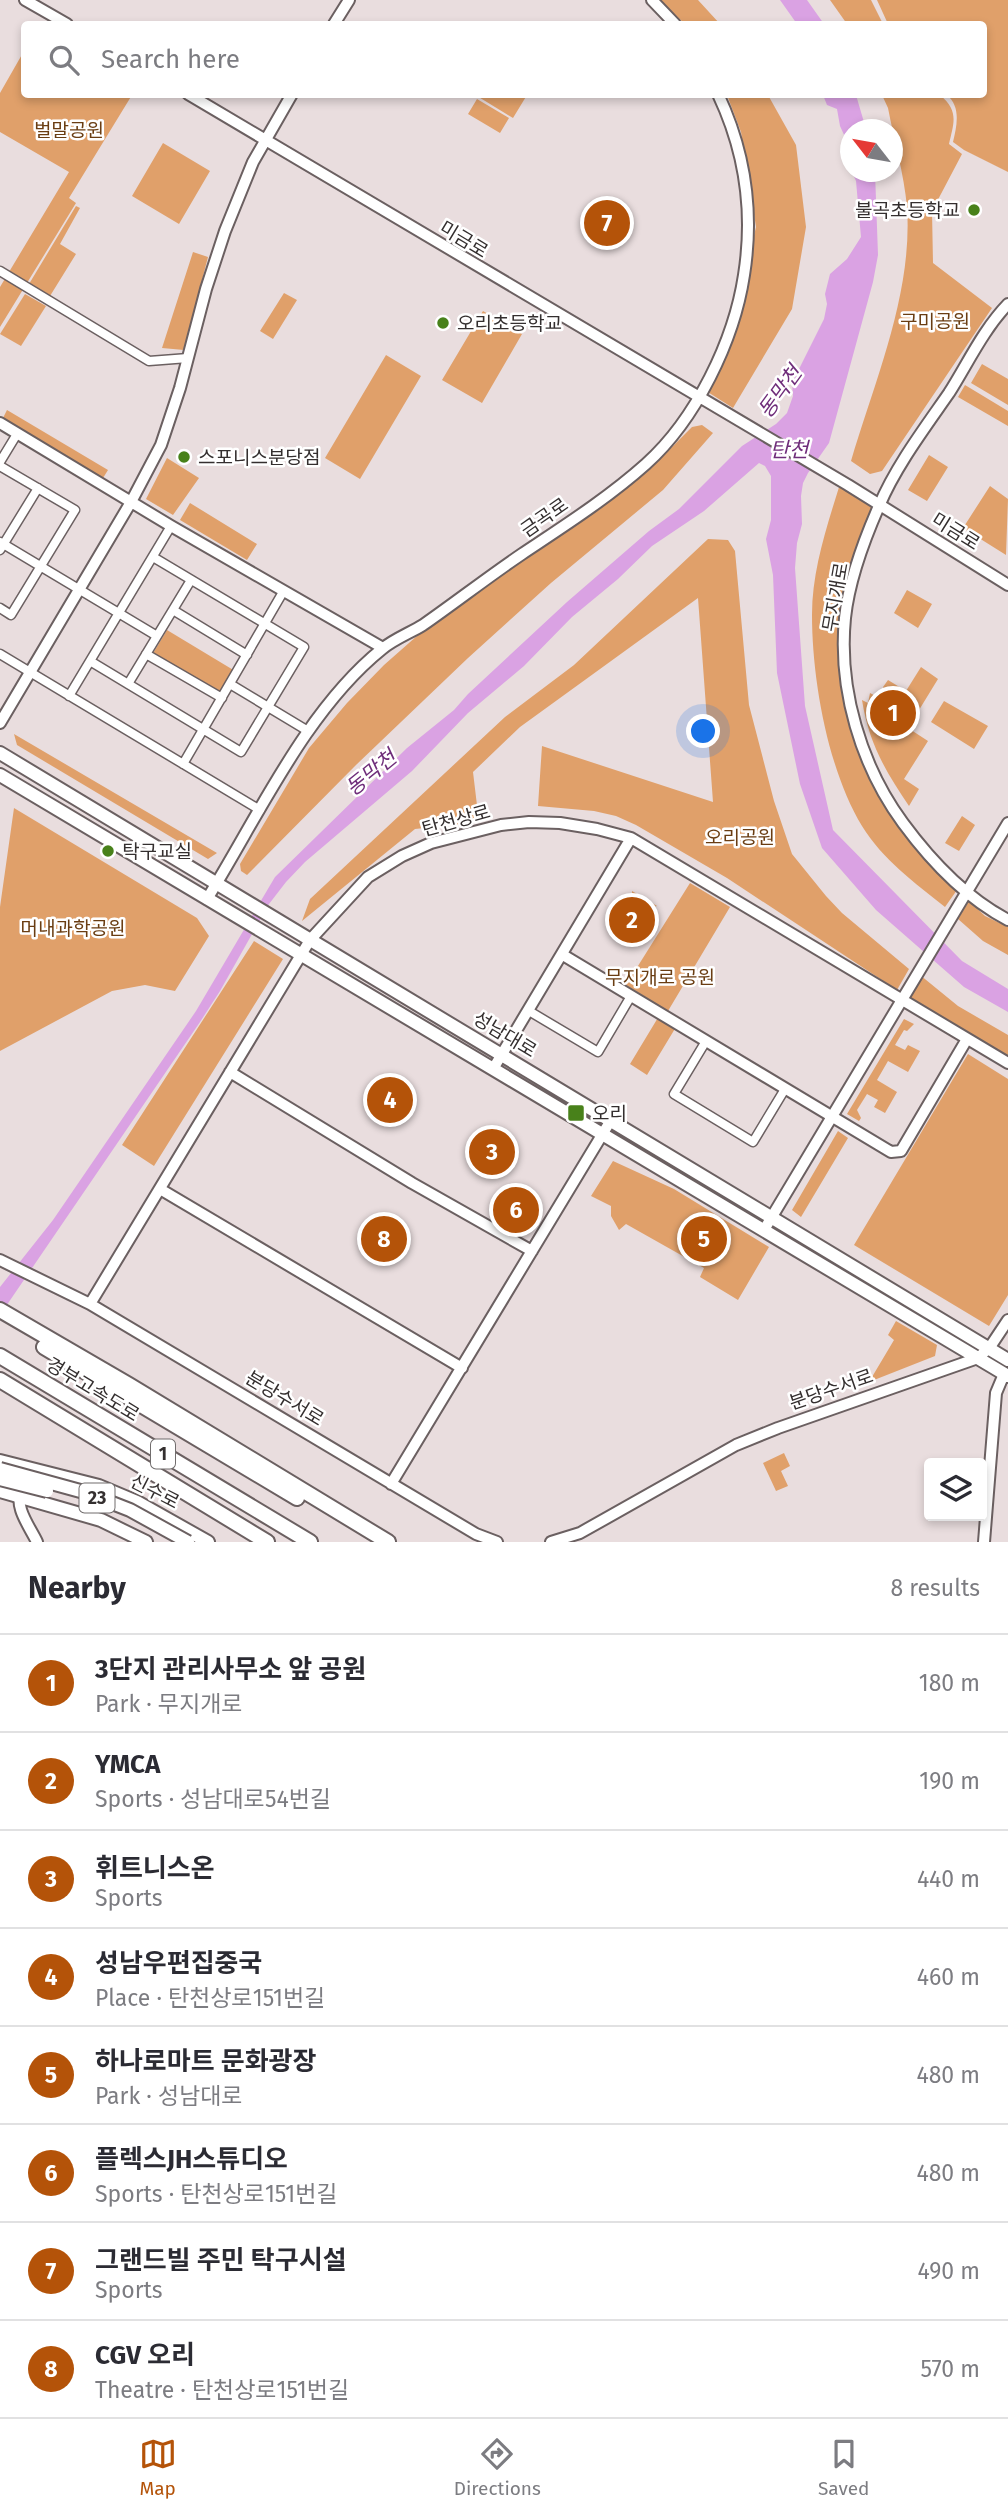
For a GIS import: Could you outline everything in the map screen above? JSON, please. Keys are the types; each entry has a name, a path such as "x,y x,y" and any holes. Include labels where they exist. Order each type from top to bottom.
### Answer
{"highway":[{"path":"0,1310 34,1336 370,1542"},
{"path":"0,1320 90,1362 388,1542"},
{"name":"경부고속도로","path":"0,1356 310,1542"},
{"name":"1","path":"2,1381 267,1542"},
{"path":"226,1518 251,1542"}],"main road":[{"name":"성남대로","path":"0,753 1008,1360"},
{"name":"성남대로","path":"0,775 1006,1375"},
{"name":"신수로","path":"0,1461 99,1486 137,1502 208,1542"},
{"name":"23","path":"0,1469 84,1492 130,1510 188,1542"},
{"name":"23","path":"0,1479 101,1507 174,1542"},
{"path":"0,1491 101,1520 146,1542"}],"street":[{"path":"25,0 62,21"},
{"path":"336,21 349,0"},
{"path":"652,0 672,21"},
{"name":"미금로","path":"195,98 848,485 1008,585"},
{"path":"0,723 162,445 218,249 245,179 290,98"},
{"name":"금곡로","path":"207,899 308,731 354,676 383,648 421,625 647,463 674,432 698,398 713,370 735,316 749,242 747,200 739,149 720,98"},
{"path":"0,271 149,361 188,358"},
{"name":"무지개로","path":"1008,304 990,327 920,435 879,504 858,562 846,615 845,662 856,729 872,771 894,810 915,840 967,892 1008,920"},
{"path":"0,423 283,592 383,648"},
{"path":"0,608 11,615 75,510 0,464 17,434"},
{"path":"37,488 1,545 157,636"},
{"path":"69,696 171,526"},
{"path":"90,661 241,752 304,647 153,557"},
{"path":"128,684 191,580"},
{"path":"183,764 283,592"},
{"path":"173,610 247,655"},
{"path":"0,654 260,810"},
{"path":"146,654 222,698"},
{"path":"229,684 308,731"},
{"name":"탄천상로","path":"90,1304 310,940 368,877 402,856 441,839 482,828 529,822 572,824 631,838 1008,1063"},
{"path":"764,1230 1008,823"},
{"path":"493,1069 631,838"},
{"path":"563,955 891,1152 901,1151 967,1039"},
{"path":"529,1011 597,1052 631,996"},
{"path":"706,1041 674,1094 753,1142 785,1089"},
{"path":"230,1072 412,1183 532,1251"},
{"path":"391,1484 611,1120"},
{"path":"160,1189 462,1368"},
{"name":"분당수서로","path":"0,1260 90,1304 475,1534 494,1542"},
{"path":"978,1358 990,1348 1008,1320"},
{"name":"분당수서로","path":"551,1542 580,1533 736,1446 778,1428 978,1358"},
{"path":"985,1542 996,1393 1006,1375"},
{"path":"35,1469 19,1496 21,1509 37,1542"},
{"path":"571,1542 580,1533"}],"green space":[{"path":"659,0 698,0 717,21 682,21"},
{"path":"830,0 871,0 882,21 845,21"},
{"path":"877,0 1008,0 1008,172 953,142 957,123 956,111 949,98 987,98 987,21 887,21"},
{"name":"벌말공원","path":"21,56 21,98 130,98 69,198 76,203 0,327 0,287 69,172 0,132 0,93"},
{"path":"480,98 525,98 513,118"},
{"path":"728,98 770,98 796,145 806,227 792,309 733,408 703,389 739,299 756,227 741,132"},
{"name":"구미공원","path":"883,98 943,98 950,106 954,117 949,144 962,154 932,211 933,263 992,308 882,471 870,474 851,461 890,336 904,272 907,239 903,119 890,119"},
{"path":"477,99 509,118 500,133 468,114"},
{"path":"163,143 210,171 179,224 132,196"},
{"path":"76,206 80,208 60,244 76,254 50,296 29,284"},
{"path":"193,252 208,257 184,350 162,348"},
{"path":"284,293 297,300 273,339 260,331"},
{"path":"25,294 46,306 21,346 0,334"},
{"path":"483,311 522,334 482,403 442,380"},
{"path":"386,355 421,376 360,479 325,458"},
{"path":"982,364 1008,379 1008,405 971,383"},
{"path":"965,385 1008,411 1008,426 958,397"},
{"path":"7,410 108,470 103,478 3,418"},
{"path":"702,425 713,433 663,490 551,583 468,658 356,765 247,875 241,871 240,864 309,748 384,665 426,628 647,472 692,427"},
{"path":"929,455 948,467 927,501 908,490"},
{"path":"167,458 199,478 173,515 146,499"},
{"path":"840,484 875,505 841,649 867,770 879,796 912,843 957,890 945,907 890,860 862,826 840,779 824,724 815,668 813,598 821,548"},
{"path":"990,486 1008,499 1006,555 963,528"},
{"path":"190,503 257,544 247,560 180,520"},
{"name":"오리공원","path":"708,539 728,540 735,551 749,705 774,801 792,854 842,913 909,969 897,990 727,878 636,825 616,816 594,811 538,806 542,746 713,802 698,598 520,727 473,772 479,822 415,829 302,921 310,899 505,717 574,665"},
{"path":"907,590 932,604 918,628 894,613"},
{"path":"167,630 235,671 221,696 152,655"},
{"path":"921,667 938,679 908,728 928,741 904,779 919,789 909,806 880,757 869,730 862,700 868,703 870,693 887,702 883,687 888,680 906,691"},
{"path":"944,701 988,726 974,749 931,722"},
{"path":"14,734 217,853 208,859 17,745"},
{"name":"머내과학공원","path":"14,808 197,918 209,936 175,991 145,985 112,991 0,1051 0,907"},
{"path":"962,816 975,825 959,851 945,843"},
{"name":"무지개로 공원","path":"690,883 730,907 668,1011 626,985"},
{"path":"632,891 657,906 653,907 632,945 611,933"},
{"path":"969,901 985,916 1008,927 1008,955 983,941 958,919"},
{"path":"254,941 283,959 154,1166 122,1145"},
{"path":"920,975 958,1006 1008,1035 1008,1059 907,998"},
{"path":"659,1016 676,1027 647,1075 630,1064"},
{"path":"904,1019 914,1024 907,1031 904,1030 895,1045 905,1050 908,1045 920,1051 908,1072 888,1061 877,1080 897,1092 885,1113 874,1107 878,1100 867,1094 857,1110 861,1118 859,1121 847,1114"},
{"path":"968,1054 1008,1079 1008,1295 989,1326 854,1245"},
{"path":"838,1131 848,1138 801,1217 792,1210"},
{"path":"613,1161 674,1189 769,1247 738,1300 700,1277 704,1268 626,1224 619,1230 611,1216 611,1206 591,1196"},
{"path":"896,1321 937,1345 935,1356 869,1382 894,1340 888,1335"},
{"path":"784,1453 790,1466 781,1471 788,1486 776,1491 763,1463"}],"water":[{"path":"780,0 807,0 822,21 795,21"},
{"path":"824,98 857,98 863,119 840,119 840,126 837,109 827,105"},
{"name":"탄천","path":"856,182 875,182 878,255 873,282 829,443 808,473 801,496 802,524 795,568 805,706 833,830 962,961 1008,989 1008,1012 964,987 876,910 822,848 800,784 777,673 773,575 766,539 771,520 771,476 765,466 759,463 704,511 652,546 618,579 572,617 524,666 468,713 412,771 305,862 286,882 269,904 200,1022 0,1315 0,1287 53,1220 196,1011 275,877 407,748 454,710 567,602 649,531 679,509 742,446 776,424 787,413 793,396 792,383 824,319 827,304 825,294 830,274 847,259 861,237"}],"place":[{"name":"불곡초등학교","path":"974,210"},
{"name":"그랜드빌 주민 탁구시설","path":"607,223"},
{"name":"오리초등학교","path":"443,323"},
{"name":"스포니스분당점","path":"184,457"},
{"name":"3단지 관리사무소 앞 공원","path":"893,713"},
{"name":"탁구교실","path":"108,851"},
{"name":"YMCA","path":"632,920"},
{"name":"성남우편집중국","path":"390,1100"},
{"name":"오리","path":"576,1113"},
{"name":"휘트니스온","path":"492,1152"},
{"name":"플렉스JH스튜디오","path":"516,1210"},
{"name":"CGV 오리","path":"384,1239"},
{"name":"하나로마트 문화광장","path":"704,1239"}],"water label":[{"name":"동막천","path":"780,392"},
{"name":"동막천","path":"371,773"}]}
